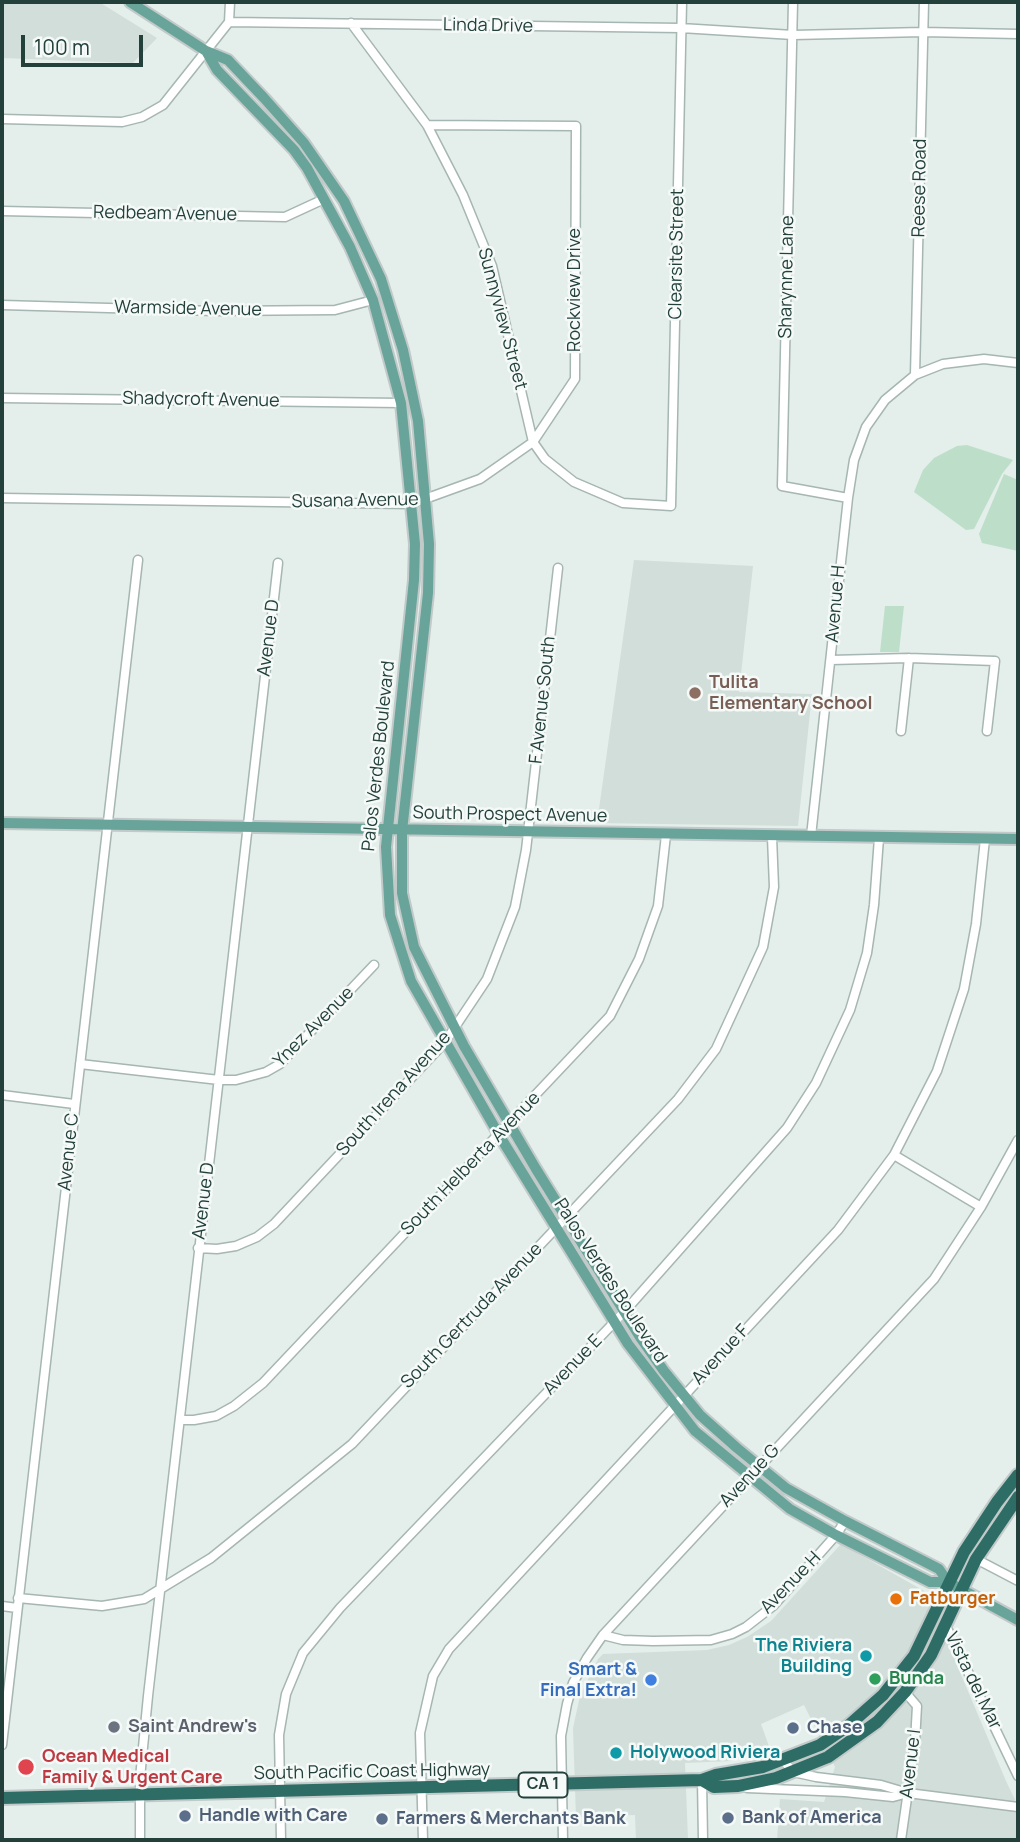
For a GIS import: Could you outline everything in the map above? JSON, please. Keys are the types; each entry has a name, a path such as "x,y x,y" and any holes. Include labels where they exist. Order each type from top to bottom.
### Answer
{"highway":[{"name":"South Pacific Coast Highway","path":"2,1798 702,1780 783,1760 820,1745 848,1727 883,1695 914,1656 948,1582 987,1516 1018,1475"},
{"name":"South Pacific Coast Highway","path":"702,1780 714,1787 738,1786 793,1772 828,1757 877,1722 905,1692 931,1655 976,1559 1018,1497"},
{"path":"905,1692 901,1684 916,1662 914,1656"}],"main road":[{"name":"Palos Verdes Boulevard","path":"131,2 206,51 228,60 304,143 344,201 381,279 401,345 418,421 429,544 428,593 402,831 402,893 414,947 455,1028 510,1124 648,1349 683,1395 719,1432 786,1488 939,1569 948,1582 960,1590 1018,1620"},
{"name":"Palos Verdes Boulevard","path":"206,51 217,69 293,150 324,199 350,247 373,300 401,402 415,544 414,580 387,830 388,892 390,915 411,981 555,1229 628,1345 695,1432 790,1508 836,1535 933,1583 948,1582"},
{"path":"293,150 304,143"},
{"path":"350,247 363,240"},
{"path":"386,349 401,345"},
{"name":"South Prospect Avenue","path":"2,823 246,829 1018,839"}],"street":[{"path":"2,119 122,122 142,117 163,105 229,22 230,2"},
{"name":"Clearsite Street","path":"533,442 545,459 574,482 623,503 671,506 682,2"},
{"name":"Sharynne Lane","path":"793,2 782,486 848,498"},
{"name":"Reese Road","path":"915,375 924,2"},
{"name":"Linda Drive","path":"229,22 681,28 793,35 1018,33"},
{"name":"Sunnyview Street","path":"351,23 427,125 463,195 492,266 533,442"},
{"name":"Rockview Drive","path":"427,125 576,126 575,379 533,442"},
{"name":"Redbeam Avenue","path":"2,211 285,217 324,199"},
{"name":"Warmside Avenue","path":"2,305 215,311 335,310 373,300"},
{"path":"915,375 943,364 984,359 1018,363"},
{"name":"Avenue H","path":"811,836 854,460 866,427 885,400 915,375"},
{"name":"Shadycroft Avenue","path":"2,398 401,402"},
{"name":"Susana Avenue","path":"2,498 411,504 480,479 533,442"},
{"name":"Avenue C","path":"2,1745 138,559"},
{"name":"Avenue D","path":"140,1840 144,1736 278,563"},
{"name":"F Avenue South","path":"527,832 558,568"},
{"path":"831,660 909,658 995,661 987,731"},
{"path":"901,731 909,658"},
{"name":"South Irena Avenue","path":"198,1248 236,1246 257,1237 274,1224 445,1042 486,979 514,907 527,832"},
{"name":"South Helberta Avenue","path":"181,1420 216,1416 234,1406 263,1383 610,1016 639,959 658,906 666,835"},
{"name":"South Gertruda Avenue","path":"2,1606 18,1603 102,1606 144,1600 211,1558 352,1444 678,1099 716,1049 763,947 774,887 772,837"},
{"name":"Avenue E","path":"281,1840 279,1735 286,1694 303,1653 340,1608 615,1322 787,1128 816,1083 850,1010 867,953 879,838"},
{"name":"Avenue F","path":"423,1840 420,1733 433,1676 449,1649 838,1230 894,1155 937,1071 964,989 976,924 985,839"},
{"name":"Ynez Avenue","path":"80,1064 219,1080 253,1076 280,1064 374,965"},
{"path":"2,1095 74,1104"},
{"name":"Avenue G","path":"563,1840 561,1736 573,1683 587,1658 603,1635 934,1279 981,1207 1018,1140"},
{"path":"894,1155 981,1207"},
{"name":"Avenue H","path":"603,1635 624,1640 653,1641 711,1640 732,1634 774,1606 845,1521"},
{"path":"976,1559 1018,1581"},
{"name":"Vista del Mar","path":"945,1624 1018,1776"},
{"name":"Avenue I","path":"901,1840 915,1742 917,1706 905,1692"},
{"path":"783,1760 793,1772 881,1785 908,1793 1018,1807"},
{"path":"702,1780 703,1840"},
{"path":"738,1786 893,1797 908,1793"}],"shaded area":[{"path":"2,2 99,2 157,38 133,63 2,58"},
{"name":"Tulita Elementary School","path":"634,560 753,566 739,692 812,694 798,826 597,823"},
{"path":"841,1544 926,1592 1018,1806 1018,1840 777,1840 780,1799 824,1802 835,1767 804,1705 761,1724 770,1749 731,1761 685,1763 688,1840 636,1840 635,1815 576,1817 573,1728 580,1696 598,1659 603,1654 707,1650 747,1637 771,1621"}],"green space":[{"path":"967,445 1013,460 1002,474 974,529 966,530 914,492 923,470 934,458 957,446"},
{"path":"1004,474 1018,480 1018,551 982,543 979,534"},
{"path":"885,606 904,606 899,652 880,652"}],"place":[{"name":"Tulita Elementary School","path":"695,693"},
{"name":"Fatburger","path":"896,1599"},
{"name":"The Riviera Building","path":"866,1656"},
{"name":"Bunda","path":"875,1679"},
{"name":"Smart & Final Extra!","path":"651,1680"},
{"name":"Saint Andrew's","path":"114,1727"},
{"name":"Chase","path":"793,1728"},
{"name":"Holywood Riviera","path":"616,1753"},
{"name":"Ocean Medical Family & Urgent Care","path":"26,1767"},
{"name":"Handle with Care","path":"185,1816"},
{"name":"Bank of America","path":"728,1818"},
{"name":"Farmers & Merchants Bank","path":"382,1819"}]}
